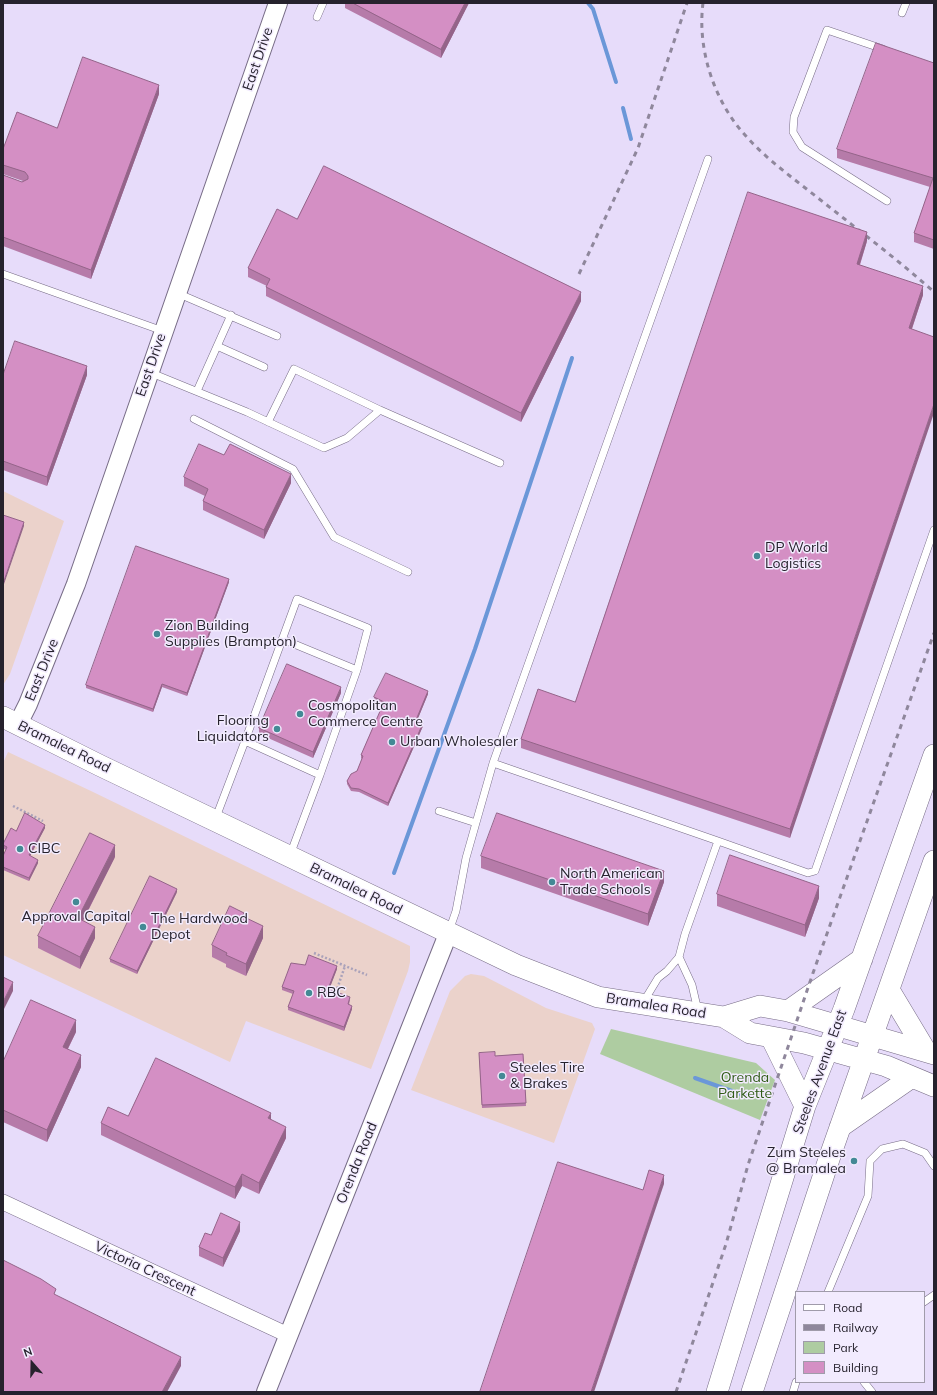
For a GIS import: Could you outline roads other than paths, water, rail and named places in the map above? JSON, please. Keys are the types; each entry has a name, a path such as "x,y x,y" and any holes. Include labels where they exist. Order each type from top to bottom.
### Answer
{"main road":[{"name":"Bramalea Road","path":"11,721 214,821 448,934 516,965 588,993 616,1000 724,1017 750,1033 828,1050 863,1060 934,1086"},
{"name":"Steeles Avenue East","path":"717,1392 805,1106 862,959 934,754"},
{"path":"752,1392 863,1060 933,868"},
{"path":"788,1011 862,959"},
{"path":"889,990 930,1052"},
{"name":"Bramalea Road","path":"724,1017 760,1006 788,1011 930,1052"},
{"path":"770,1037 805,1106"},
{"path":"840,1127 912,1077"}],"street":[{"name":"East Drive","path":"11,721 28,704 76,584 278,3"},
{"name":"Orenda Road","path":"266,1392 448,934"},
{"name":"Victoria Crescent","path":"3,1202 288,1336"}],"lane":[{"path":"317,17 323,3"},
{"path":"902,13 906,3"},
{"path":"887,201 802,147 793,132 794,117 828,30 888,51"},
{"path":"448,934 456,911 466,858 493,763 708,159"},
{"path":"3,274 163,331"},
{"path":"176,293 231,315 277,336"},
{"path":"197,391 231,315"},
{"path":"217,346 264,367"},
{"path":"268,422 294,369 380,410 500,463"},
{"path":"149,372 197,391 324,448 347,438 380,410"},
{"path":"194,419 293,469 334,537 408,572"},
{"path":"493,763 808,873 815,871 934,530"},
{"path":"214,821 297,599 368,628 357,670 289,857"},
{"path":"282,639 357,670"},
{"path":"245,741 320,775"},
{"path":"440,811 476,822"},
{"path":"642,1003 658,978 667,972 679,957 685,934 718,841"},
{"path":"679,957 692,985 698,1012"},
{"path":"828,1291 868,1196 870,1161 882,1148 903,1144 925,1153 934,1166"},
{"path":"925,1301 934,1295"},
{"path":"865,1383 872,1392"}],"waterway":[{"path":"588,3 593,9 616,82"},
{"path":"623,108 631,139"},
{"path":"394,873 475,649 572,358"},
{"path":"695,1078 746,1096"}],"railway":[{"path":"579,274 638,148 687,3"},
{"path":"703,3 703,38 705,56 710,74 725,106 745,135 789,176 891,256 934,292"},
{"path":"676,1392 726,1244 748,1165 813,973 934,633"}],"place":[{"name":"DP World Logistics","path":"757,556"},
{"name":"Zion Building Supplies (Brampton)","path":"157,634"},
{"name":"Cosmopolitan Commerce Centre","path":"300,714"},
{"name":"Flooring Liquidators","path":"277,729"},
{"name":"Urban Wholesaler","path":"392,742"},
{"name":"CIBC","path":"20,849"},
{"name":"North American Trade Schools","path":"552,882"},
{"name":"Approval Capital","path":"76,902"},
{"name":"The Hardwood Depot","path":"143,927"},
{"name":"RBC","path":"309,993"},
{"name":"Steeles Tire & Brakes","path":"502,1076"},
{"name":"Zum Steeles @ Bramalea","path":"854,1161"}],"park label":[{"name":"Orenda Parkette","path":"745,1086"}]}
